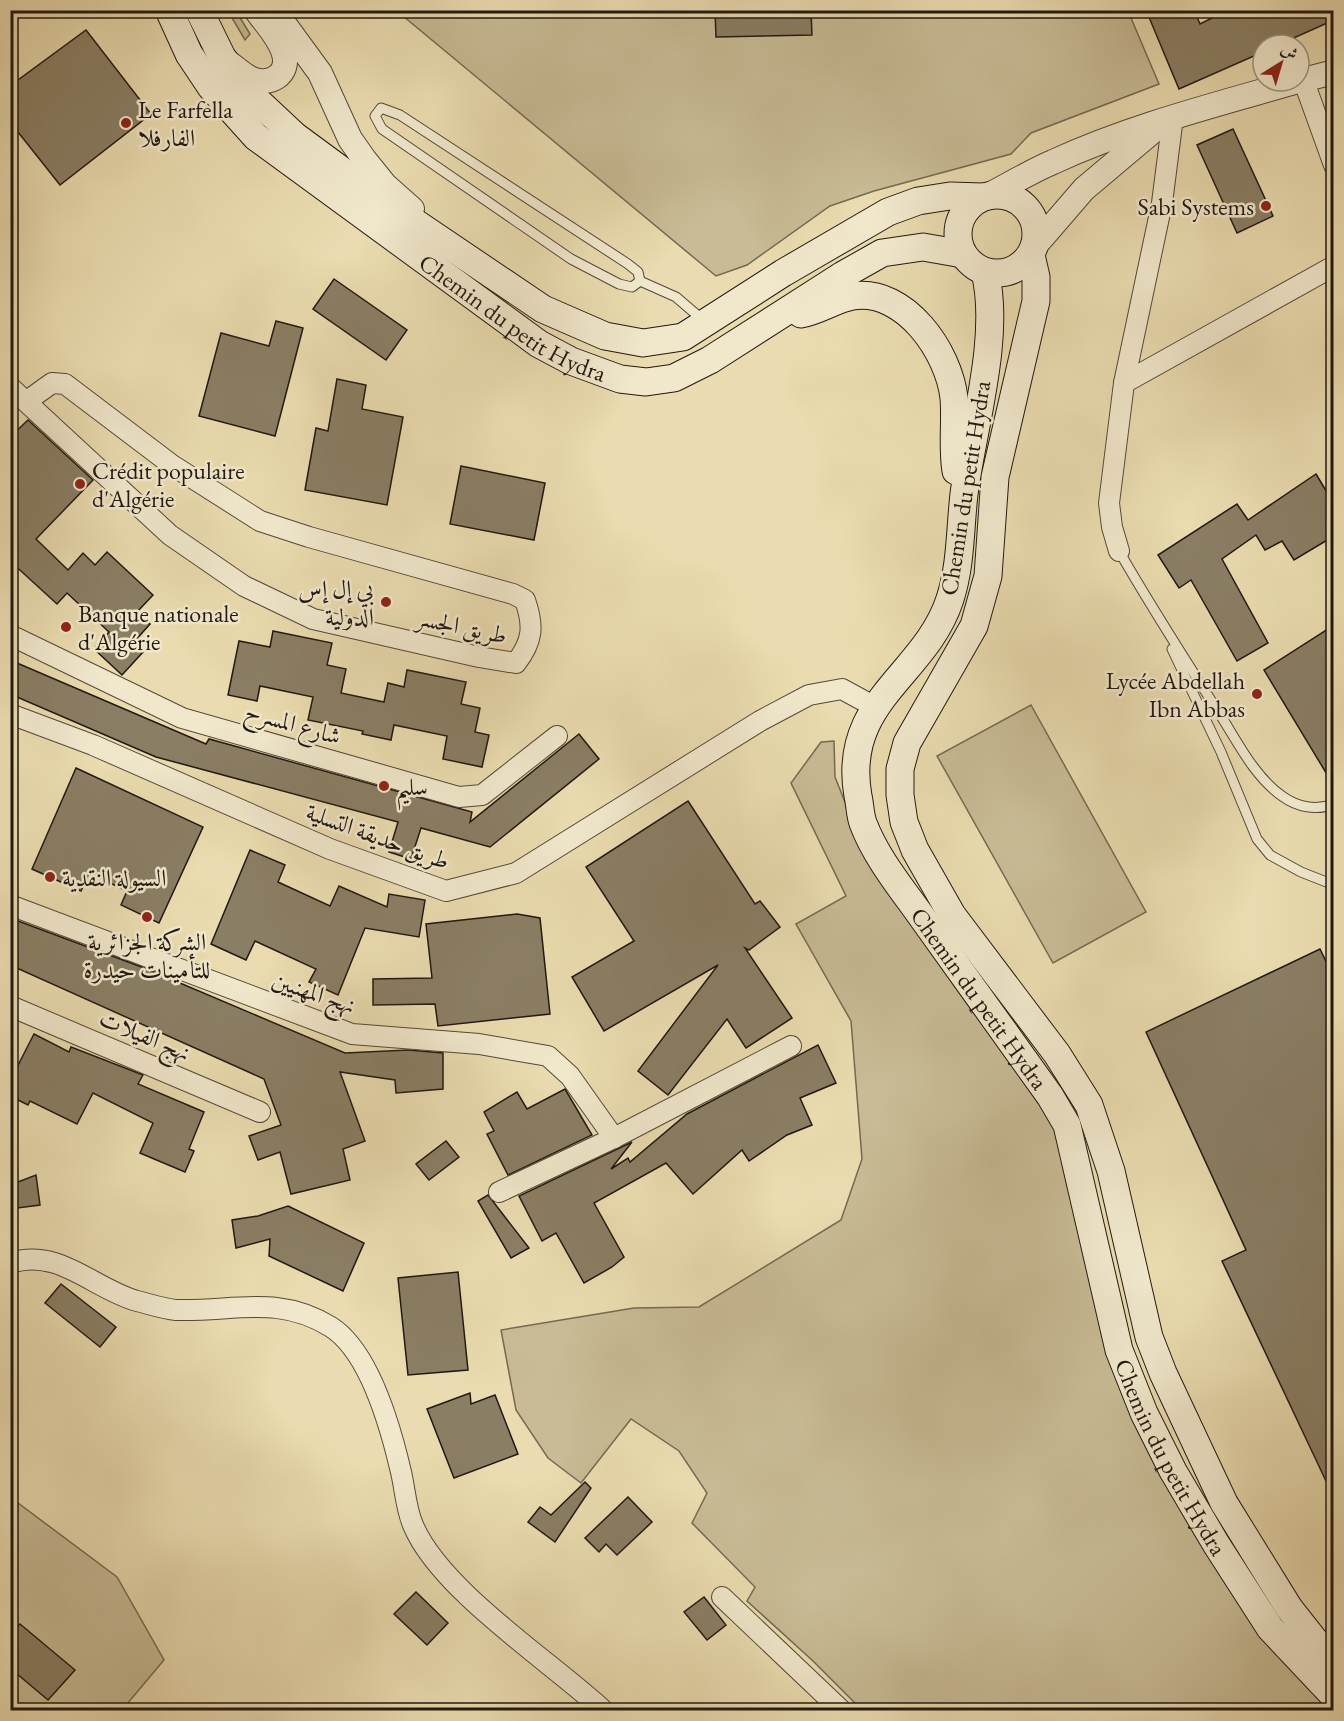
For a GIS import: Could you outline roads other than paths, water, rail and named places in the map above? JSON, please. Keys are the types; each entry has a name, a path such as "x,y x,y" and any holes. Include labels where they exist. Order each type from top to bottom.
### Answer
{"main road":[{"name":"Chemin du petit Hydra","path":"169,10 189,54 211,87 256,137 539,344 571,362 620,379 646,382 674,378 710,360 843,275 882,253 923,247 963,254"},
{"name":"Chemin du petit Hydra","path":"199,10 222,57 248,92 295,136 468,259 543,309 605,336 643,343 683,337 783,273 888,212 918,201 950,196 987,195"},
{"path":"987,195 1005,195 1017,200 1028,209 1034,220 1037,234 1033,251 1022,265 1011,271 998,274 985,272 972,265 963,254 957,237 959,220 969,206 987,195"},
{"name":"Chemin du petit Hydra","path":"1033,251 1036,301 995,477 988,576 974,626 907,743 900,769 900,795 904,822 915,850 952,915 1057,1054 1089,1105 1111,1171 1147,1326 1163,1372 1224,1503 1327,1669 1334,1696"},
{"name":"Chemin du petit Hydra","path":"985,272 991,301 990,323 964,495 960,548 950,600 936,628 875,707 858,742 854,774 863,823 903,891 1050,1096 1067,1125 1119,1350 1144,1413 1173,1471 1270,1628 1327,1669"},
{"path":"782,316 809,313 852,296 869,296 888,302 906,313 925,331 940,356 954,396 955,463 964,495"}],"street":[{"path":"222,57 249,78 260,82 272,80 282,72 284,54 256,10"},
{"path":"274,10 320,73 350,139 364,159 385,184 468,259"},
{"path":"1311,77 1334,72"},
{"path":"987,195 1051,162 1173,117 1255,93"},
{"path":"1305,93 1334,165"},
{"path":"1033,251 1091,183 1142,139 1173,117"},
{"path":"1119,551 1108,503 1124,383 1162,203 1173,117"},
{"path":"1124,383 1334,266"},
{"name":"طريق الجسر","path":"10,387 170,535 244,586 313,618 479,657 516,663 529,646 531,618 525,600 513,594 260,521 172,465 65,384 52,383 27,401"},
{"name":"شارع المسرح","path":"10,635 182,718 459,797 482,795 557,736"},
{"name":"طريق حديقة التسلية","path":"10,714 93,745 330,849 446,891 516,873 760,721 809,695 842,689 875,707"},
{"name":"نهج المهنيين","path":"10,905 352,1034 480,1044 548,1056 570,1077 614,1138"},
{"name":"نهج الفيلات","path":"10,1006 260,1112"},
{"path":"499,1192 614,1138 791,1046"},
{"path":"10,1263 25,1258 57,1262 133,1300 175,1310 243,1305 295,1310 333,1328 359,1357 382,1403 412,1525 436,1563 480,1606 603,1710"},
{"path":"722,1597 841,1710"}],"lane":[{"path":"384,108 400,116 628,264 638,272 640,281 632,287 625,286 601,277 571,260 378,126 375,112 384,108"},
{"path":"640,281 676,297 706,322"},
{"path":"1119,551 1154,612 1256,770 1281,796 1303,807 1326,807 1334,804"},
{"path":"1154,612 1221,752 1257,839 1270,855 1300,872 1334,885"}],"place":[{"name":"Le Farfella الفارفلا","path":"126,123"},
{"name":"Sabi Systems","path":"1266,206"},
{"name":"Crédit populaire d'Algérie","path":"80,484"},
{"name":"بي إل إس الدولية","path":"386,602"},
{"name":"Banque nationale d'Algérie","path":"66,627"},
{"name":"Lycée Abdellah Ibn Abbas","path":"1257,694"},
{"name":"سليم","path":"384,786"},
{"name":"السيولة النقدية","path":"50,877"},
{"name":"الشركة الجزائرية للتأمينات حيدرة","path":"147,917"}]}
